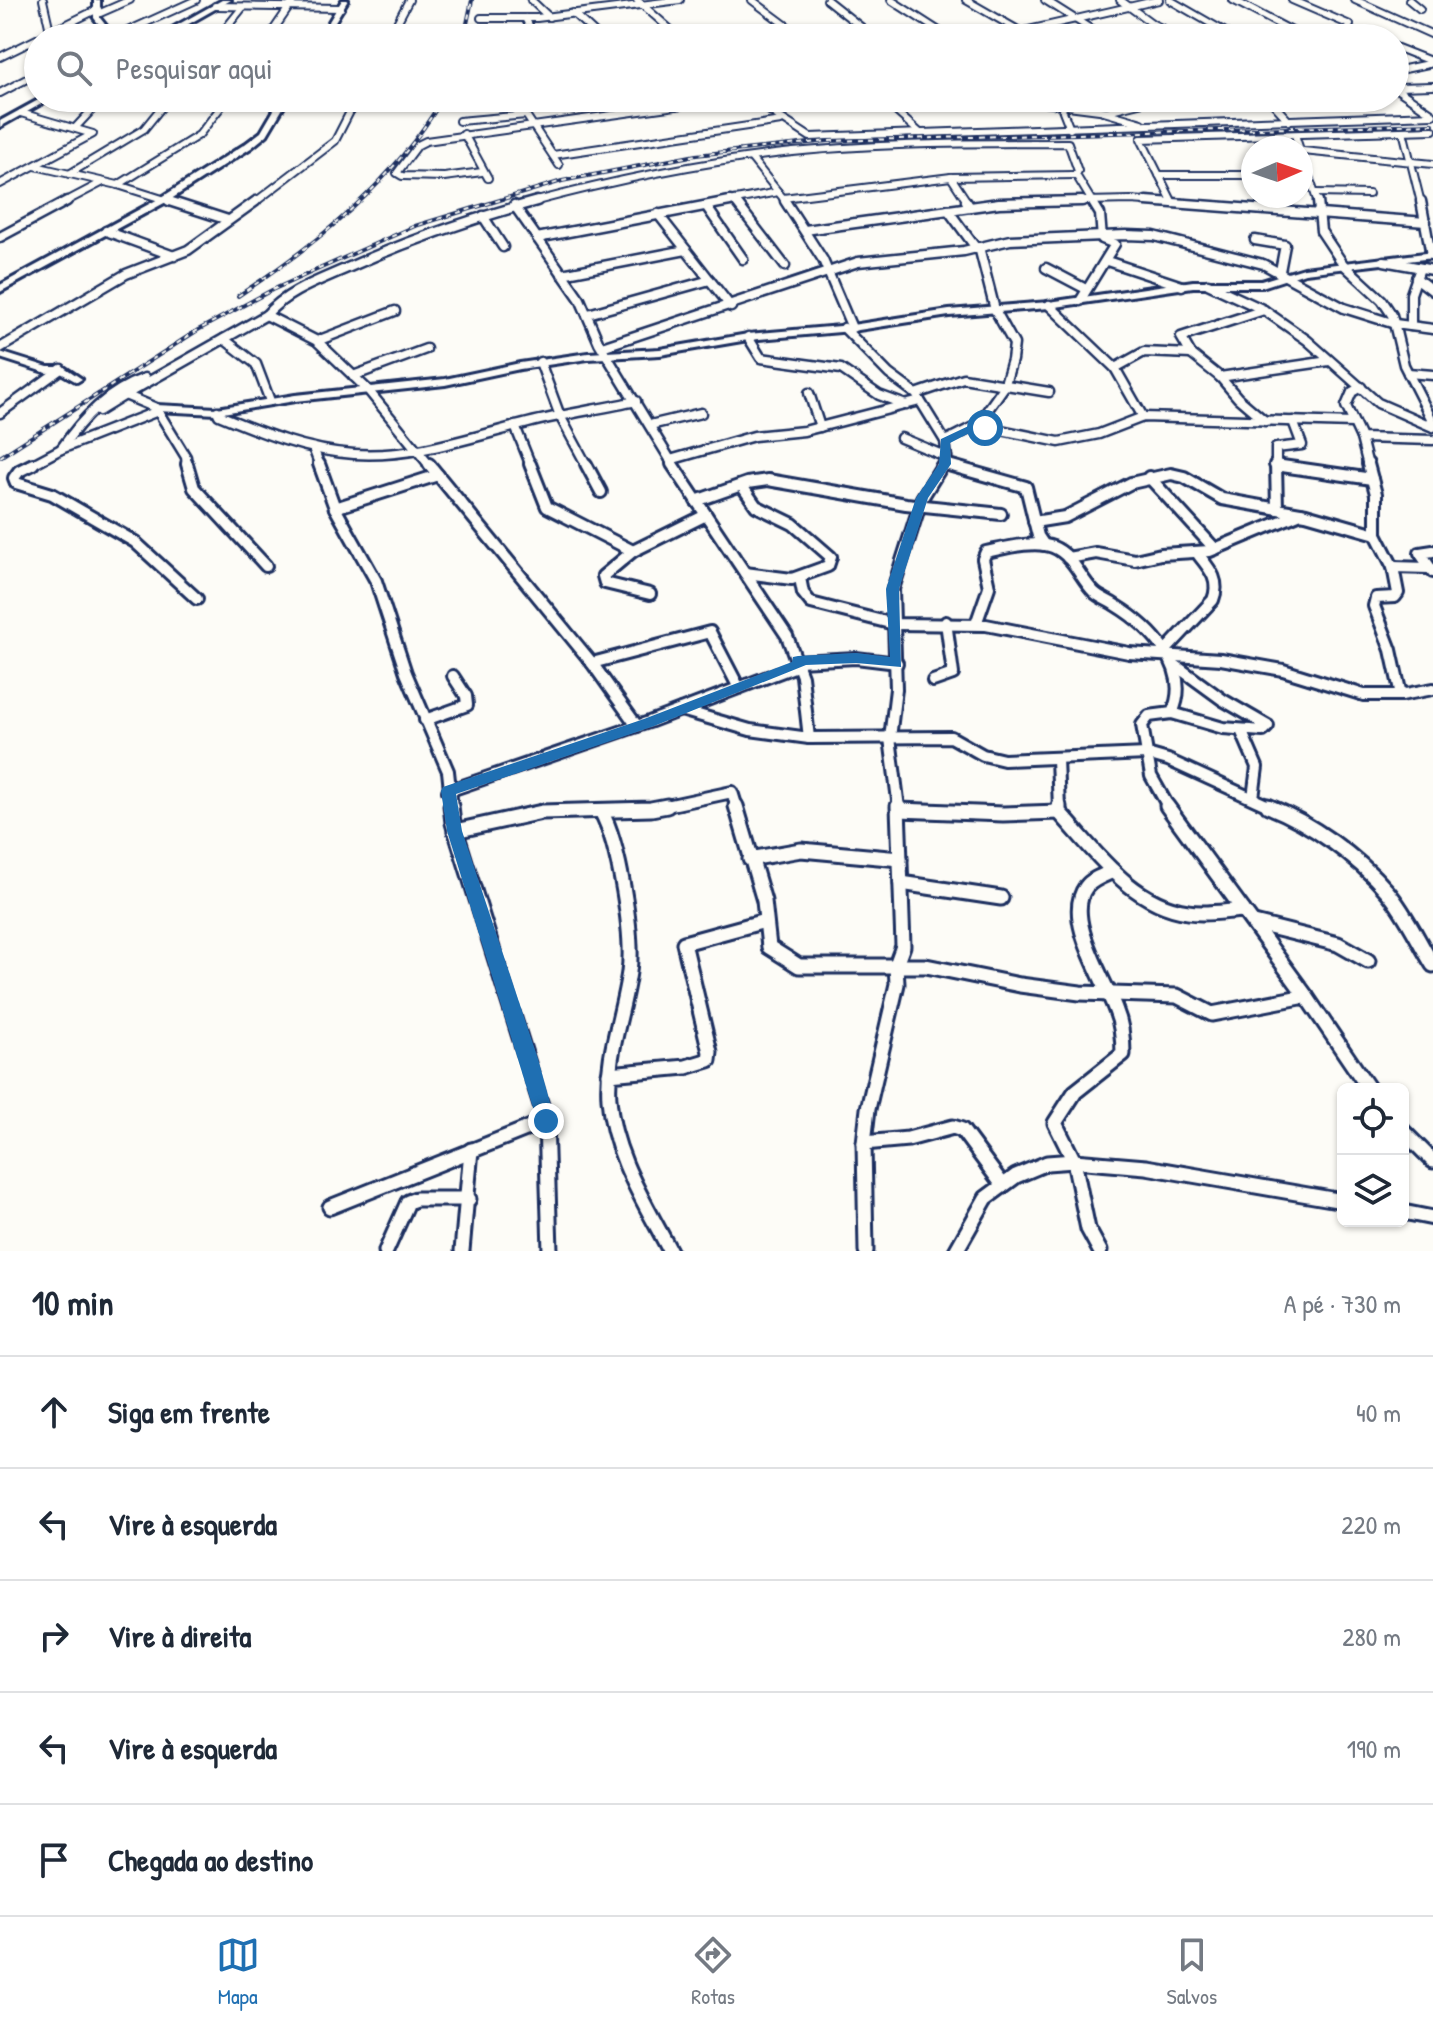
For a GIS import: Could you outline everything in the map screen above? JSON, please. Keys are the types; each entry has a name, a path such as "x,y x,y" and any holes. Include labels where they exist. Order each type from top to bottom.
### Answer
{"main road":[{"path":"183,24 227,0"},
{"path":"0,124 24,111"}],"street":[{"path":"43,0 48,23 76,19"},
{"path":"97,0 99,24"},
{"path":"65,24 130,0"},
{"path":"143,24 196,0"},
{"path":"277,24 294,0"},
{"path":"331,24 345,0"},
{"path":"396,24 409,0"},
{"path":"531,0 549,17"},
{"path":"637,0 663,24"},
{"path":"481,18 549,17 680,0"},
{"path":"752,0 784,24"},
{"path":"827,0 857,24"},
{"path":"891,0 928,24"},
{"path":"966,0 1009,24"},
{"path":"1045,0 1085,24"},
{"path":"1120,0 1153,24"},
{"path":"1048,24 1159,0"},
{"path":"1170,0 1212,24"},
{"path":"1233,0 1278,24"},
{"path":"1292,0 1348,24"},
{"path":"1355,0 1408,24"},
{"path":"1409,0 1420,9"},
{"path":"215,6 341,8"},
{"path":"229,24 243,7"},
{"path":"573,13 585,24"},
{"path":"525,18 528,24"},
{"path":"1409,24 1433,35"},
{"path":"0,57 24,45"},
{"path":"1409,52 1432,61"},
{"path":"1409,67 1432,61"},
{"path":"0,93 24,80"},
{"path":"1409,87 1433,86"},
{"path":"1409,98 1433,114"},
{"path":"76,127 90,112"},
{"path":"69,174 144,129 158,112"},
{"path":"118,185 199,135 217,112"},
{"path":"0,289 165,199 257,140 276,112"},
{"path":"0,348 141,266 188,250 323,153 335,141 350,112"},
{"path":"525,112 559,165"},
{"path":"464,134 485,175 437,178 397,173 422,142 464,134 629,112"},
{"path":"769,112 810,137 1147,127 1433,114"},
{"path":"897,112 920,133"},
{"path":"1063,112 1070,129"},
{"path":"1105,112 1147,127"},
{"path":"1281,112 1289,121"},
{"path":"0,184 93,134 21,113"},
{"path":"459,121 526,115"},
{"path":"553,155 781,121"},
{"path":"1172,201 1141,139 1433,130"},
{"path":"604,350 660,352 748,337 1049,305 1182,286 1262,284 1283,274 1432,255 1403,131"},
{"path":"79,424 158,374 266,315 274,306 359,262 514,205 568,191 751,158 878,146 1068,143 1078,171 1076,175"},
{"path":"1313,152 1433,164"},
{"path":"751,158 805,230 829,272 840,293 848,328 882,368 918,397 945,441 946,461 926,488 893,589 897,663 890,738 899,810 903,946 896,965 897,984 868,1109 864,1143 866,1251"},
{"path":"35,166 118,185 228,220"},
{"path":"537,238 734,200 951,177 1076,175"},
{"path":"1076,175 1094,200 1101,220 1103,240 1115,244 1107,261 1084,288 1080,301"},
{"path":"1159,175 1241,175"},
{"path":"951,177 970,207"},
{"path":"0,237 103,182"},
{"path":"1313,184 1324,237 1343,264 1382,300 1395,324 1408,373 1433,424"},
{"path":"1316,193 1369,194"},
{"path":"734,200 785,266"},
{"path":"805,230 999,203 1094,200 1172,201 1426,222"},
{"path":"514,205 588,314 604,350 670,460 787,636 799,663 809,738"},
{"path":"706,206 743,259"},
{"path":"945,441 977,425 1004,387 1014,344 995,310 989,277 978,248 948,210"},
{"path":"658,214 731,307"},
{"path":"483,216 503,247"},
{"path":"106,231 174,256"},
{"path":"125,395 157,409 217,411 270,401 445,382 604,350 858,262 978,248 1031,238 1154,236 1249,260 1283,274 1344,308 1395,324 1433,329"},
{"path":"1255,240 1285,245 1283,274"},
{"path":"562,274 686,250"},
{"path":"1107,261 1182,286"},
{"path":"1384,261 1433,270"},
{"path":"1046,268 1084,288"},
{"path":"1411,326 1411,294 1420,268"},
{"path":"1416,278 1433,291"},
{"path":"588,314 710,280"},
{"path":"1208,284 1264,310 1316,345 1329,361 1378,403 1433,424"},
{"path":"1049,305 1115,368 1143,417"},
{"path":"1264,310 1182,336 1183,344 1191,354 1220,377 1238,398 1265,421"},
{"path":"317,341 395,311"},
{"path":"266,315 317,341 368,390 419,450 447,491 592,663 637,726"},
{"path":"748,337 761,358 841,369 879,395 906,405"},
{"path":"224,339 246,351 257,363 270,401"},
{"path":"353,376 426,349"},
{"path":"1115,368 1144,352 1191,354"},
{"path":"0,355 47,370 61,369 77,379"},
{"path":"1220,377 1329,361"},
{"path":"540,362 560,416 601,492"},
{"path":"0,413 61,369"},
{"path":"1408,373 1433,375"},
{"path":"61,449 96,407 127,385 158,374"},
{"path":"670,460 754,436 820,427 906,405 956,379 1049,392"},
{"path":"1361,387 1352,392 1346,406 1361,438 1377,507 1376,534 1393,567 1398,593 1395,597 1376,598 1374,606 1391,650 1401,695"},
{"path":"809,393 820,427"},
{"path":"217,411 219,415 254,429 313,448 355,455 419,450 636,401"},
{"path":"157,409 61,449 19,471 14,478 16,483 52,494 135,542 197,599"},
{"path":"157,409 186,457 188,476 194,488 266,566"},
{"path":"650,425 701,413"},
{"path":"977,425 1025,438 1068,442 1143,417 1353,423"},
{"path":"1277,508 1276,448 1302,445 1293,421"},
{"path":"515,426 547,507 633,551"},
{"path":"901,438 946,461 1024,486 1044,545"},
{"path":"1361,438 1433,440"},
{"path":"313,448 335,508 376,581 425,720 448,771 455,831 546,1121 550,1251"},
{"path":"1275,465 1372,479"},
{"path":"335,508 438,475"},
{"path":"1034,522 1065,517 1149,477 1177,475 1222,499 1301,513 1376,534"},
{"path":"1149,477 1215,549"},
{"path":"696,501 768,480 1001,514"},
{"path":"742,486 756,506 793,524 831,557 828,566 800,578 782,579 745,573"},
{"path":"1068,558 1096,553 1135,560 1161,554 1197,553 1215,549 1301,513"},
{"path":"650,594 611,586 602,581 603,576 633,551 706,515"},
{"path":"976,624 989,587 983,559 986,552 1044,545 1068,558 1098,595 1119,607 1175,665 1223,700 1268,726 1263,731 1241,730 1172,713 1149,716 1143,720 1142,733 1151,776 1160,796 1254,923 1365,1083"},
{"path":"1431,570 1420,553 1433,551"},
{"path":"1166,653 1218,591 1216,578 1197,553"},
{"path":"1393,567 1431,570"},
{"path":"800,578 803,593 811,603 894,624 976,624 1129,653 1166,653 1221,659 1283,670 1364,695 1401,695 1433,689"},
{"path":"933,681 953,674 946,622"},
{"path":"592,663 710,632 739,688"},
{"path":"448,791 681,710 799,663 856,658 897,663"},
{"path":"1172,713 1178,698 1175,665"},
{"path":"425,720 467,705 466,696 453,676"},
{"path":"681,710 750,730 809,738 951,737 983,755 1004,760 1147,754 1293,816 1381,883 1433,965"},
{"path":"1241,730 1257,767 1253,798"},
{"path":"1057,759 1059,812 1113,871 1147,897 1172,909 1186,912 1243,910"},
{"path":"455,831 542,812 651,809 732,792 764,901 769,947 799,966 926,966 1020,985 1111,996 1177,996 1212,1014 1306,996"},
{"path":"899,810 1003,814 1059,812"},
{"path":"601,811 608,826 620,876 630,945 629,973 609,1074 609,1101 617,1137 670,1251"},
{"path":"750,859 801,850 900,859"},
{"path":"1100,1251 1088,1229 1074,1161 1055,1123 1058,1113 1075,1093 1093,1075 1123,1054 1122,1019 1084,941 1080,908 1081,895 1087,885 1113,871"},
{"path":"901,883 1001,898"},
{"path":"609,1074 686,1067 709,1060 710,1052 684,943 765,921"},
{"path":"1254,923 1338,944 1368,961"},
{"path":"330,1207 546,1121"},
{"path":"864,1143 908,1139 953,1127 962,1130 1002,1184"},
{"path":"1409,1137 1433,1161"},
{"path":"462,1251 471,1150"},
{"path":"956,1251 986,1198 1002,1184 1047,1163 1074,1161 1146,1167 1337,1200"},
{"path":"386,1251 408,1202 416,1199 469,1199"},
{"path":"1409,1213 1433,1218"}],"railway":[{"path":"467,24 472,0"},
{"path":"238,296 297,254 352,209 401,157 434,112"},
{"path":"0,457 198,330 272,290 415,226 562,181 696,155 828,141 1433,124"}],"route":[{"path":"546,1121 541,1097 455,831 448,791 649,722 799,665 798,661 856,658 897,663 893,589 922,498 945,464 945,441 977,425 985,428"}]}
